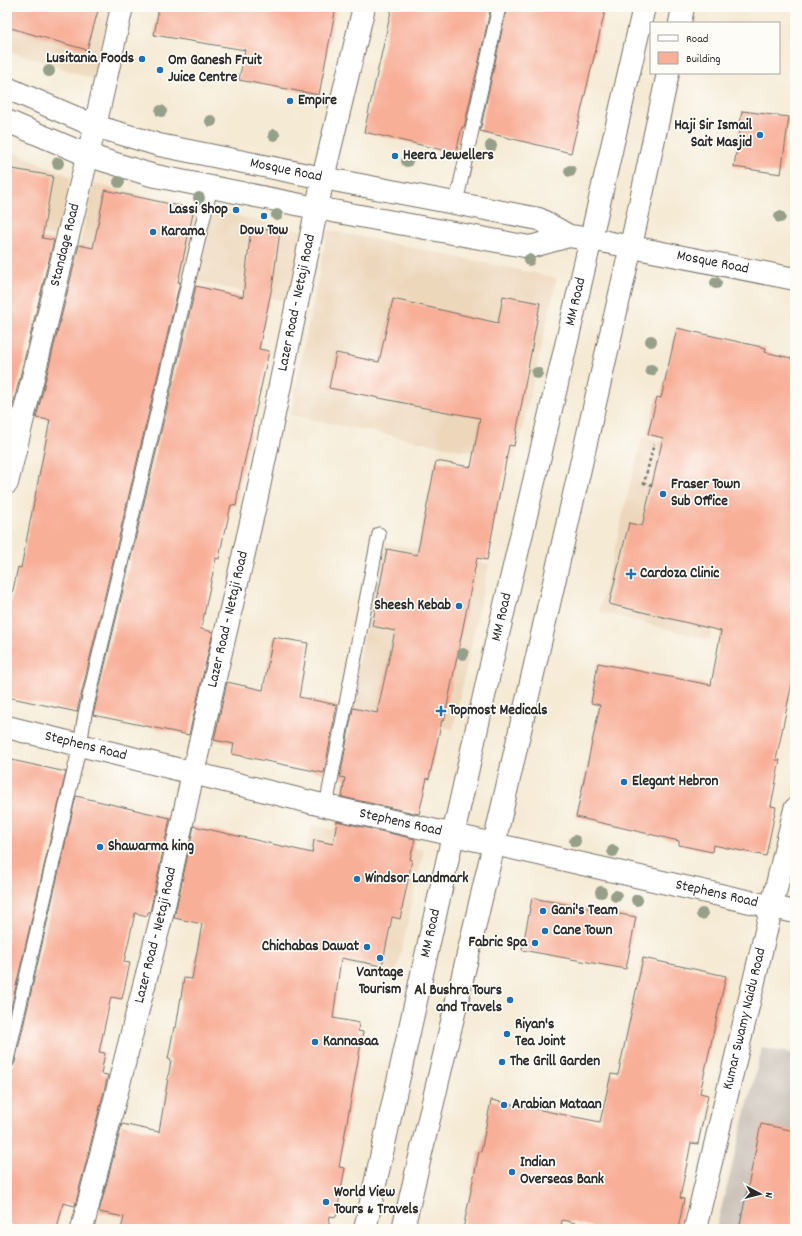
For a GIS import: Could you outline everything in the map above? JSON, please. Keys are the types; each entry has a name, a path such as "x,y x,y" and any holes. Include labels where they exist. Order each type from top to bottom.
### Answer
{"street":[{"name":"Standage Road","path":"7,483 95,126 122,7"},
{"name":"Lazer Road - Netaji Road","path":"82,1229 162,915 256,500 316,208 364,7"},
{"name":"MM Road","path":"365,1229 495,649 644,7"},
{"path":"680,22 684,7"},
{"path":"403,1229 494,844 631,246 668,74"},
{"name":"Mosque Road","path":"7,88 95,126 159,145 539,219 569,236 631,246 795,279"},
{"name":"Mosque Road","path":"7,121 87,155 151,175 316,208 530,247 569,236"},
{"name":"Stephens Road","path":"7,727 326,806 795,912"},
{"name":"Kumar Swamy Naidu Road","path":"695,1229 773,907 795,809"}],"lane":[{"path":"456,203 499,7"},
{"path":"7,1060 80,745 84,714 211,187"},
{"path":"326,806 379,534"}],"path":[{"path":"652,485 644,483 654,444"}],"shaded area":[{"path":"7,7 111,7 93,79 7,50"},
{"path":"7,149 71,177 58,238 7,227"},
{"path":"94,184 304,231 289,302 78,254"},
{"path":"328,230 557,278 515,461 290,415"},
{"path":"642,437 754,464 710,640 599,612"},
{"path":"383,542 489,564 453,729 350,709"},
{"path":"312,825 424,850 395,979 283,954"},
{"path":"762,1048 795,1054 795,1229 716,1229"}],"building":[{"path":"7,7 99,7 87,50 7,27"},
{"path":"159,7 336,7 319,95 239,80 245,50 154,35"},
{"path":"392,7 491,7 464,127 462,127 456,153 364,132"},
{"path":"507,7 606,7 571,153 480,131"},
{"path":"742,111 789,117 781,174 734,167"},
{"path":"7,168 53,176 42,238 54,240 11,413 7,412"},
{"path":"105,190 194,209 178,282 180,282 77,712 7,697 7,617 18,567 21,568 50,420 36,418 79,245 93,248"},
{"path":"251,228 280,231 273,282 259,349 269,351 239,486 236,506 231,505 219,559 216,558 201,629 213,632 189,735 93,715 196,286 243,297"},
{"path":"503,296 540,303 514,446 509,445 487,560 477,558 444,721 442,720 429,779 427,778 419,814 342,797 345,778 340,777 353,708 377,713 395,631 372,626 387,549 417,555 436,461 471,467 480,418 329,388 336,353 379,362 393,299 498,323"},
{"path":"677,328 766,348 765,352 795,359 795,668 776,760 780,760 771,806 776,807 766,856 713,845 712,852 679,845 679,841 576,817 600,705 591,703 598,663 711,685 721,631 609,604 629,523 642,526 663,438 648,434 657,397 661,398"},
{"path":"273,637 308,643 299,697 337,705 324,773 232,754 234,744 214,740 227,682 263,690"},
{"path":"7,759 66,772 7,1025"},
{"path":"76,796 170,818 150,912 148,912 147,916 135,913 124,962 130,963 122,999 111,997 99,1052 105,1053 101,1074 108,1075 75,1206 63,1203 57,1229 25,1229 7,1225 7,1068 13,1066 15,1062"},
{"path":"337,821 415,839 410,859 412,860 400,919 392,917 382,966 341,958 333,1018 359,1023 358,1031 363,1032 339,1167 345,1168 336,1217 330,1216 328,1229 121,1229 124,1217 99,1212 122,1124 159,1132 171,1060 168,1059 174,1027 176,1028 184,978 192,979 202,924 174,918 194,826 312,853 314,840 333,844"},
{"path":"532,898 636,917 626,969 522,950"},
{"path":"643,958 726,976 700,1093 708,1095 698,1144 691,1143 680,1198 684,1199 678,1229 603,1229 562,1220 561,1229 463,1229 479,1152 481,1152 491,1100 600,1122 611,1074 618,1075"},
{"path":"761,1124 795,1131 795,1229 739,1229"}],"place":[{"name":"Lusitania Foods","path":"142,59"},
{"name":"Om Ganesh Fruit Juice Centre","path":"160,70"},
{"name":"Empire","path":"290,101"},
{"name":"Haji Sir Ismail Sait Masjid","path":"760,135"},
{"name":"Heera Jewellers","path":"395,156"},
{"name":"Lassi Shop","path":"236,210"},
{"name":"Dow Tow","path":"264,216"},
{"name":"Karama","path":"153,232"},
{"name":"Fraser Town Sub Office","path":"663,494"},
{"name":"Cardoza Clinic","path":"631,574"},
{"name":"Sheesh Kebab","path":"459,606"},
{"name":"Topmost Medicals","path":"441,711"},
{"name":"Elegant Hebron","path":"624,782"},
{"name":"Shawarma king","path":"100,847"},
{"name":"Windsor Landmark","path":"357,879"},
{"name":"Gani's Team","path":"543,911"},
{"name":"Cane Town","path":"545,931"},
{"name":"Fabric Spa","path":"535,943"},
{"name":"Chichabas Dawat","path":"367,947"},
{"name":"Vantage Tourism","path":"380,958"},
{"name":"Al Bushra Tours and Travels","path":"510,1000"},
{"name":"Riyan's Tea Joint","path":"507,1034"},
{"name":"Kannasaa","path":"315,1042"},
{"name":"The Grill Garden","path":"502,1062"},
{"name":"Arabian Mataan","path":"504,1105"},
{"name":"Indian Overseas Bank","path":"512,1172"},
{"name":"World View Tours & Travels","path":"326,1202"}]}
